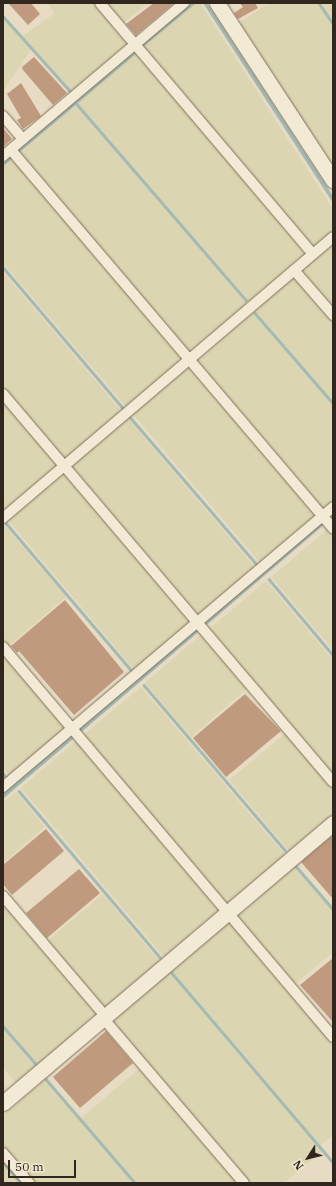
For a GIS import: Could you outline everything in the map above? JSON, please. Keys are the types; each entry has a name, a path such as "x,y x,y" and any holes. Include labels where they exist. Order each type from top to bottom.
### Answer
{"street":[{"path":"100,3 312,253"},
{"path":"184,3 7,153 189,360 327,522"},
{"path":"217,3 331,171"},
{"path":"3,116 23,139"},
{"path":"3,518 312,253 333,237"},
{"path":"294,270 333,315"},
{"path":"3,394 333,782"},
{"path":"3,787 74,732 201,625 327,522 333,507"},
{"path":"3,647 333,1036"},
{"path":"3,1103 333,823"},
{"path":"3,896 244,1183"},
{"path":"3,1152 29,1183"}],"shaded area":[{"path":"46,3 97,3 129,40 128,45 72,93 32,48 3,91 3,16 23,36 55,13"},
{"path":"104,3 147,3 122,24"},
{"path":"195,3 200,3 333,209 333,232 312,249 141,47"},
{"path":"269,3 333,3 331,161 327,160 237,24"},
{"path":"138,51 307,253 190,354 19,154"},
{"path":"14,158 182,357 182,361 127,408 3,263 3,168"},
{"path":"333,242 333,311 301,273 301,269"},
{"path":"3,272 122,412 63,462 3,391"},
{"path":"293,276 333,320 333,503 324,510 320,509 195,363"},
{"path":"188,366 317,516 262,565 132,413"},
{"path":"3,398 58,466 3,513"},
{"path":"127,417 257,570 199,618 70,465"},
{"path":"66,472 192,620 136,672 7,519"},
{"path":"3,524 66,597 6,648 3,644"},
{"path":"328,529 333,535 333,650 271,577"},
{"path":"266,581 333,660 333,778 208,630"},
{"path":"203,633 249,687 191,737 145,683"},
{"path":"3,650 68,727 11,778 3,768"},
{"path":"141,687 285,855 226,905 82,736"},
{"path":"287,732 333,786 333,815 289,851 229,780"},
{"path":"78,739 221,908 164,957 21,788"},
{"path":"16,792 45,827 3,863 3,803"},
{"path":"296,866 333,909 333,952 294,985 237,916"},
{"path":"103,894 159,961 103,1009 46,942"},
{"path":"3,902 98,1013 17,1084 3,1068"},
{"path":"229,921 333,1042 333,1135 320,1146 323,1150 284,1183 249,1183 112,1025 112,1019"},
{"path":"141,1067 239,1183 31,1183 3,1150 3,1116 46,1079 80,1119"},
{"path":"3,1162 21,1183 3,1183"}],"water":[{"path":"203,3 207,3 333,196 333,203"},
{"path":"333,512 333,517 3,799 3,792"}],"building":[{"path":"8,3 31,3 40,14 28,25"},
{"path":"154,3 174,3 136,35 126,24"},
{"path":"240,3 255,3 258,8 238,19 234,13 243,7"},
{"path":"34,57 67,93 53,105 23,70 22,67"},
{"path":"21,83 41,116 23,129 17,120 21,118 7,94"},
{"path":"3,128 12,139 3,147"},
{"path":"65,600 124,672 74,715 19,651 17,653 11,646"},
{"path":"245,694 281,731 226,777 193,738"},
{"path":"46,829 64,851 12,895 3,884 3,865"},
{"path":"333,835 333,899 301,862"},
{"path":"79,869 100,893 47,938 26,913"},
{"path":"333,958 333,1022 300,985"},
{"path":"106,1031 133,1063 80,1108 53,1077"}],"waterway":[{"path":"141,46 193,3"},
{"path":"319,3 333,24"},
{"path":"3,16 70,91"},
{"path":"17,152 136,51"},
{"path":"76,103 246,300"},
{"path":"3,164 13,156"},
{"path":"3,267 124,409"},
{"path":"255,313 333,403"},
{"path":"130,417 258,566"},
{"path":"6,523 133,672"},
{"path":"269,579 333,655"},
{"path":"144,685 285,850"},
{"path":"3,773 8,779"},
{"path":"19,791 160,957"},
{"path":"296,866 333,909"},
{"path":"172,973 333,1162"},
{"path":"3,1026 35,1063"},
{"path":"46,1079 135,1183"},
{"path":"3,1162 21,1183"}]}
